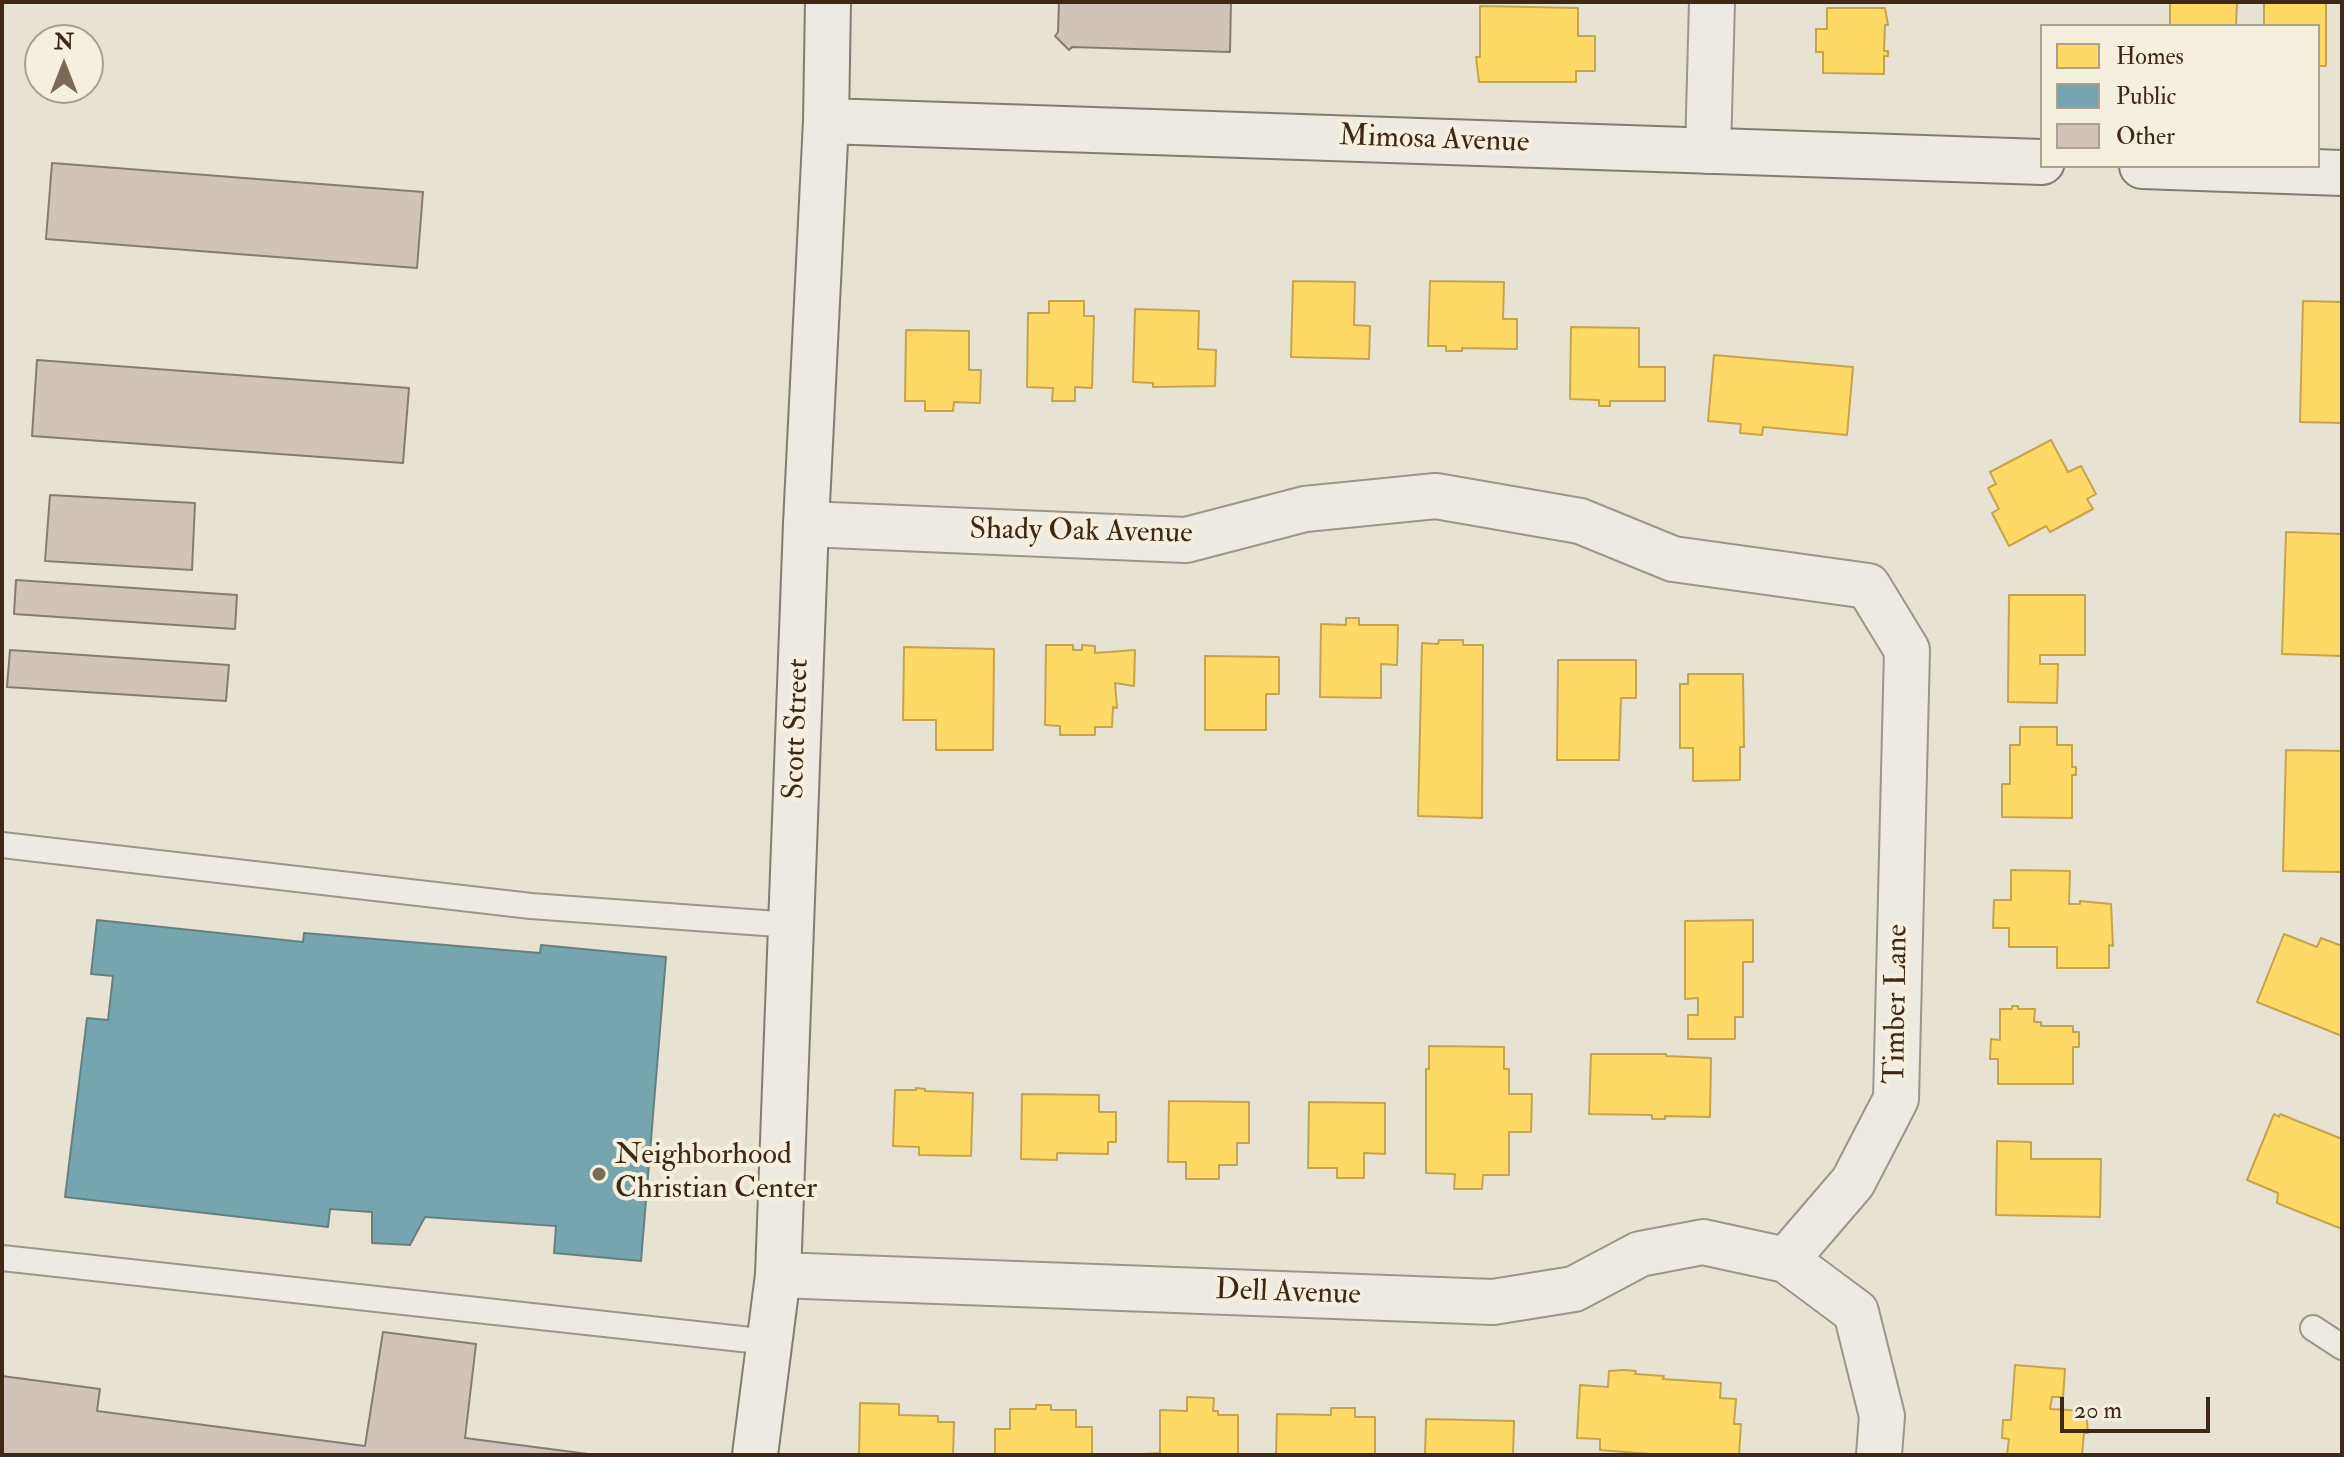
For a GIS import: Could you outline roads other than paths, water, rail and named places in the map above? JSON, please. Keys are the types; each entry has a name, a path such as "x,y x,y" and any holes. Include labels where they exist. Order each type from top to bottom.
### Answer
{"street":[{"name":"Scott Street","path":"755,1455 778,1275 806,524 826,121 828,2"},
{"path":"1708,151 1712,2"},
{"name":"Mimosa Avenue","path":"826,121 2040,162"},
{"path":"2199,168 2342,173"},
{"name":"Shady Oak Avenue","path":"806,524 1186,540 1305,509 1436,496 1580,521 1673,559 1868,586"},
{"name":"Timber Lane","path":"1786,1260 1853,1182 1896,1099 1907,650 1868,586"},
{"name":"Dell Avenue","path":"778,1275 1493,1302 1574,1289 1640,1254 1703,1242 1786,1260"},
{"path":"1786,1260 1856,1312 1882,1416 1879,1455"}],"lane":[{"path":"2,845 531,906 791,925"},
{"path":"2,1258 769,1342"},
{"path":"2313,1328 2342,1347"}],"place":[{"name":"Neighborhood Christian Center","path":"599,1174"}]}
